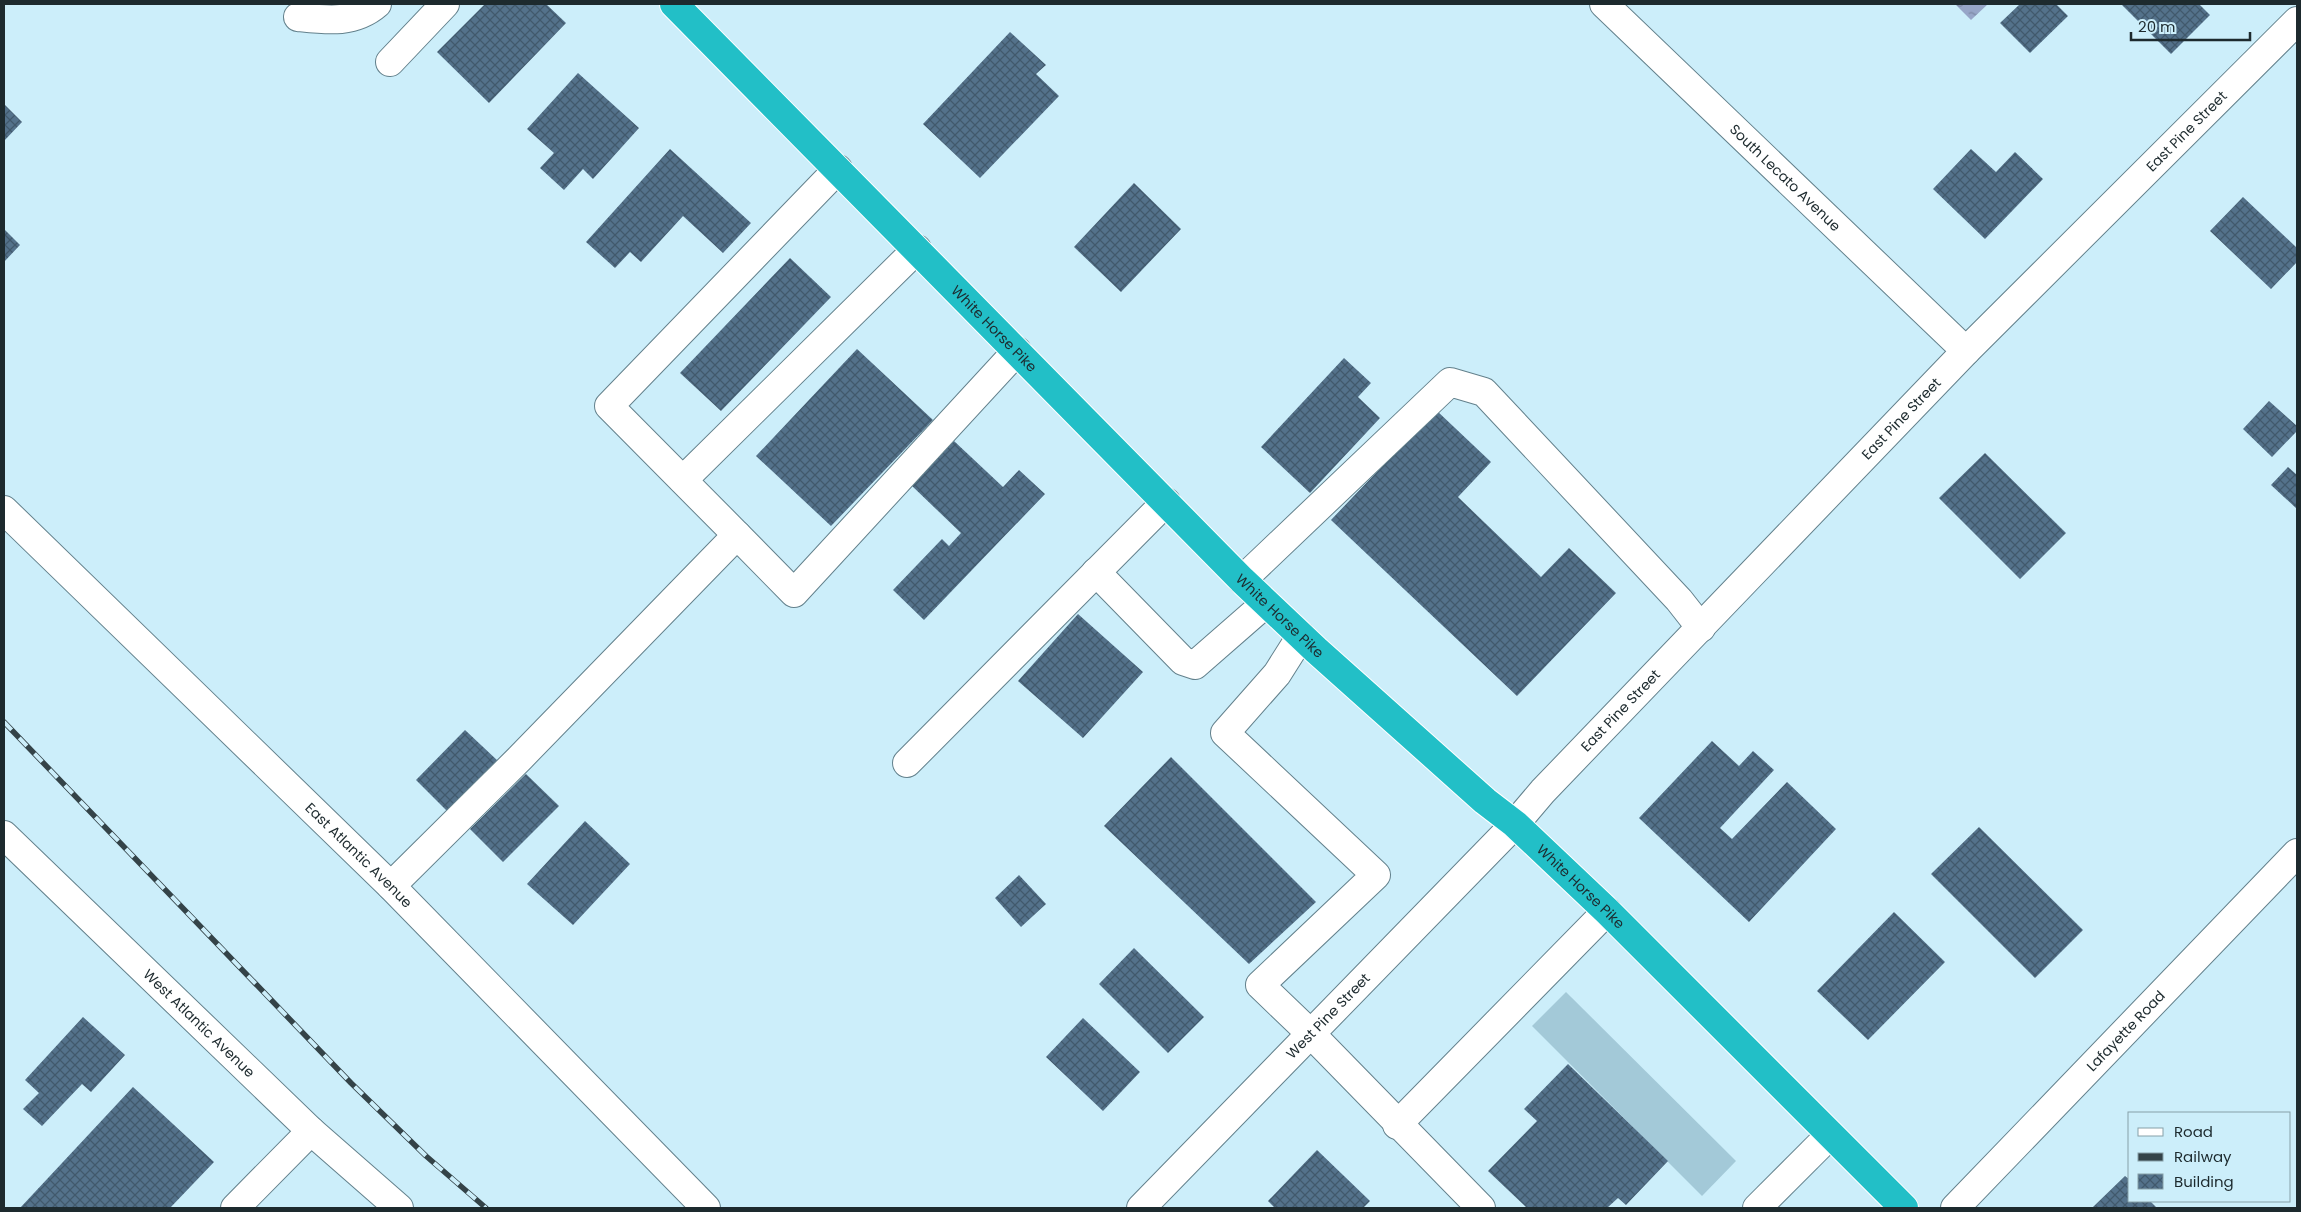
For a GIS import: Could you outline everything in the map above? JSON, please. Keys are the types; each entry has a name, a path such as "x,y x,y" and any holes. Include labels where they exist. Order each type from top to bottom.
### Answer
{"highway":[{"name":"White Horse Pike","path":"674,4 1242,580 1301,636 1485,801 1515,824 1608,912 1829,1136 1904,1208"}],"street":[{"path":"298,17 336,21 368,12 378,4"},
{"path":"390,62 445,4"},
{"name":"South Lecato Avenue","path":"1604,4 1966,351"},
{"name":"East Pine Street","path":"1515,824 1543,792 1966,351 2297,21"},
{"path":"838,169 608,406 794,593 1017,351"},
{"path":"683,480 917,249"},
{"path":"1242,580 1450,382 1484,392 1679,600 1701,628"},
{"path":"907,763 1166,502"},
{"name":"East Atlantic Avenue","path":"4,510 391,886 706,1208"},
{"path":"391,886 514,765 737,535"},
{"path":"1096,572 1183,661 1195,665 1266,603"},
{"path":"1301,636 1277,674 1225,733 1376,875 1260,985 1310,1033 1397,1125 1481,1208"},
{"name":"West Pine Street","path":"1141,1208 1515,824"},
{"name":"West Atlantic Avenue","path":"4,835 311,1131 399,1208"},
{"name":"Lafayette Road","path":"1955,1208 2297,853"},
{"path":"1397,1125 1608,912"},
{"path":"235,1208 311,1131"},
{"path":"1757,1208 1829,1136"}],"shaded area":[{"path":"1566,992 1736,1161 1702,1196 1532,1026"}],"water":[{"path":"1955,4 1988,4 1971,20"}],"building":[{"path":"485,4 546,4 566,23 489,103 437,52"},
{"path":"2020,4 2056,4 2068,16 2030,53 2000,23"},
{"path":"2121,4 2199,4 2210,15 2171,54"},
{"path":"1010,32 1046,65 1036,74 1059,96 980,178 923,124"},
{"path":"578,73 639,128 593,179 583,169 564,190 540,168 554,153 527,129"},
{"path":"4,104 22,122 4,141"},
{"path":"670,149 751,223 723,253 683,216 641,262 630,252 615,268 586,242"},
{"path":"1971,149 1996,172 2015,152 2043,179 1985,239 1933,189"},
{"path":"1134,183 1181,229 1121,292 1074,247"},
{"path":"2243,197 2297,248 2297,262 2271,289 2210,231"},
{"path":"4,229 20,245 4,262"},
{"path":"790,258 831,297 721,411 680,373"},
{"path":"857,349 933,420 831,526 756,456"},
{"path":"1344,358 1371,383 1358,397 1380,418 1310,493 1261,447"},
{"path":"2269,401 2297,426 2297,431 2272,457 2243,429"},
{"path":"1436,410 1491,462 1458,497 1541,577 1569,548 1616,593 1517,696 1331,520"},
{"path":"954,441 1003,487 1019,470 1045,494 924,620 893,590 942,539 949,546 961,533 911,485"},
{"path":"1985,453 2066,533 2020,579 1939,498"},
{"path":"2288,467 2297,475 2297,509 2271,485"},
{"path":"1078,614 1143,672 1083,738 1018,681"},
{"path":"465,730 498,761 448,812 416,780"},
{"path":"1712,741 1739,766 1753,751 1774,770 1720,828 1732,839 1787,782 1836,829 1749,922 1639,818"},
{"path":"1171,757 1316,902 1249,964 1104,826"},
{"path":"526,774 559,806 503,862 470,829"},
{"path":"585,821 630,864 573,925 527,884"},
{"path":"1979,827 2083,930 2035,978 1931,874"},
{"path":"1019,875 1046,904 1021,927 995,898"},
{"path":"1894,912 1945,962 1868,1040 1817,991"},
{"path":"1134,948 1204,1017 1168,1053 1099,984"},
{"path":"83,1017 125,1055 91,1092 82,1084 42,1126 23,1109 39,1093 25,1080"},
{"path":"1083,1018 1140,1072 1103,1111 1046,1057"},
{"path":"1568,1064 1668,1161 1626,1205 1618,1198 1607,1208 1527,1208 1488,1171 1537,1121 1524,1109"},
{"path":"133,1087 214,1162 170,1208 20,1208"},
{"path":"1317,1150 1370,1201 1363,1208 1275,1208 1268,1201"},
{"path":"2125,1176 2128,1178 2128,1202 2151,1202 2157,1208 2092,1208"}],"railway":[{"path":"4,722 351,1083 426,1156 486,1208"}]}
